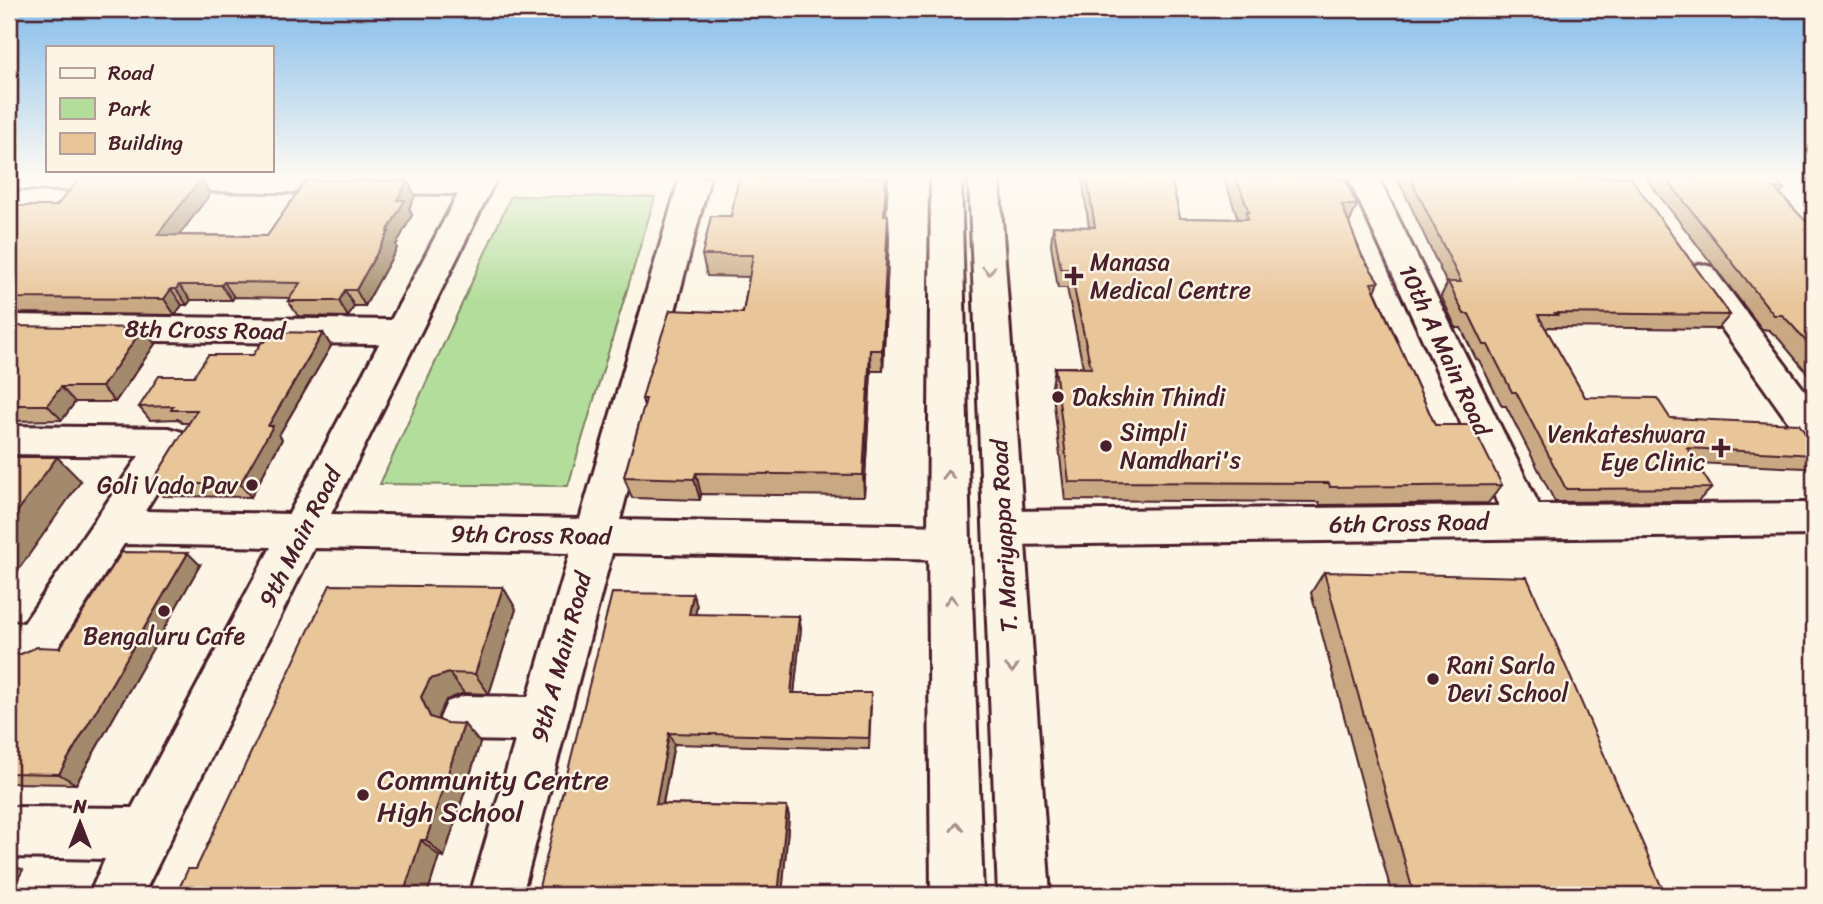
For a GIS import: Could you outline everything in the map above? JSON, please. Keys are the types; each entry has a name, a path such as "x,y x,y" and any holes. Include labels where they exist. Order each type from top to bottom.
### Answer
{"street":[{"name":"9th Main Road","path":"115,895 304,531 460,219"},
{"name":"9th A Main Road","path":"496,895 683,219"},
{"name":"T. Mariyappa Road","path":"946,219 949,543 957,895"},
{"name":"T. Mariyappa Road","path":"986,219 1024,895"},
{"name":"10th A Main Road","path":"1383,219 1527,522"},
{"path":"1684,253 1797,382 1814,430"},
{"name":"8th Cross Road","path":"9,327 402,332"},
{"path":"9,440 169,442 36,643 9,642"},
{"name":"6th Cross Road","path":"1004,528 1814,520"},
{"name":"9th Cross Road","path":"113,527 949,543"},
{"path":"464,718 544,719"},
{"path":"9,832 146,834"}],"green space":[{"path":"500,219 648,219 568,486 380,484"}],"building":[{"path":"9,219 169,219 157,235 267,236 279,219 394,219 356,290 345,290 339,301 288,301 300,283 224,282 221,285 179,285 176,289 171,289 164,299 9,298"},
{"path":"710,219 888,219 882,350 870,350 863,475 696,473 694,479 624,477 646,399 642,399 648,377 670,310 743,313 753,255 702,255"},
{"path":"1094,219 1348,219 1362,256 1379,282 1371,283 1435,425 1472,425 1502,485 1330,487 1329,483 1069,482 1055,367 1091,368 1070,269 1061,269 1053,226 1095,227"},
{"path":"1430,219 1661,219 1730,315 1538,315 1585,397 1657,398 1670,418 1799,424 1814,447 1814,455 1687,448 1712,488 1566,489 1516,392 1512,392 1488,345 1484,345 1469,314 1464,314 1448,282 1461,282"},
{"path":"1698,219 1804,219 1814,230 1814,351 1782,315 1774,315"},
{"path":"9,326 143,328 102,387 61,387 47,405 9,405"},
{"path":"271,332 323,333 268,426 273,426 240,484 151,484 197,410 171,410 173,406 139,407 159,376 194,376 208,355 253,355"},
{"path":"9,457 57,457 9,523"},
{"path":"122,552 188,553 59,774 9,773 9,654 21,654 37,647 60,648"},
{"path":"1324,572 1527,577 1665,895 1414,895"},
{"name":"Community Centre High School","path":"330,585 503,587 475,674 449,673 430,679 421,697 430,717 447,723 464,724 426,840 421,840 403,895 176,895 188,869 196,869"},
{"path":"612,593 693,594 689,614 799,616 791,693 871,693 869,738 669,733 656,804 787,807 778,895 537,895"}],"place":[{"name":"Manasa Medical Centre","path":"1074,276"},
{"name":"Dakshin Thindi","path":"1058,397"},
{"name":"Simpli Namdhari's","path":"1106,446"},
{"name":"Venkateshwara Eye Clinic","path":"1721,448"},
{"name":"Goli Vada Pav","path":"252,485"},
{"name":"Bengaluru Cafe","path":"164,611"},
{"name":"Rani Sarla Devi School","path":"1433,679"},
{"name":"Community Centre High School","path":"363,795"}]}
